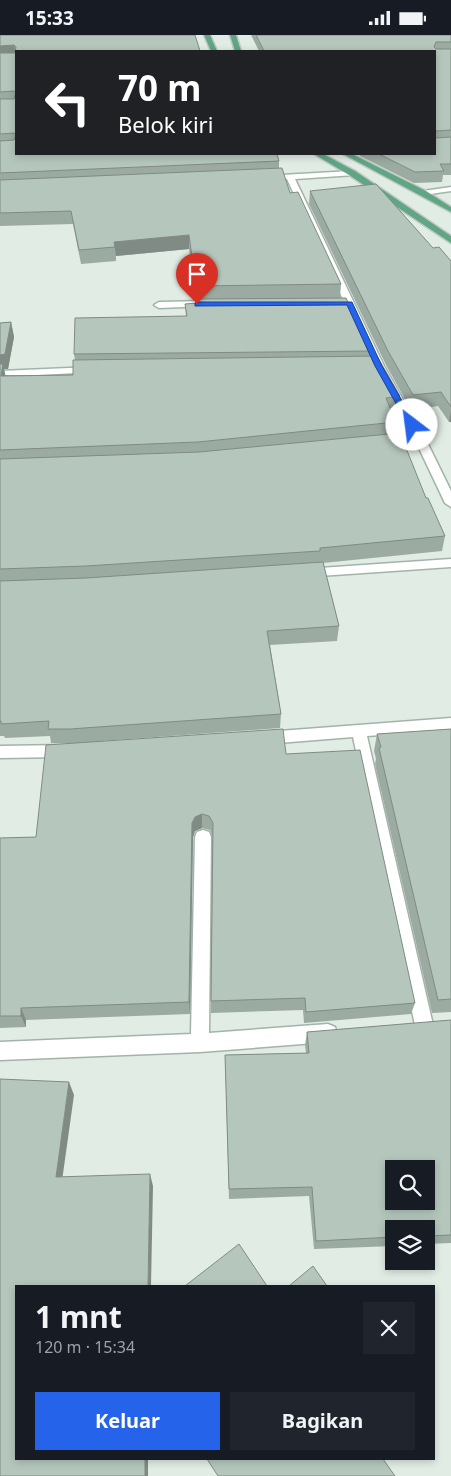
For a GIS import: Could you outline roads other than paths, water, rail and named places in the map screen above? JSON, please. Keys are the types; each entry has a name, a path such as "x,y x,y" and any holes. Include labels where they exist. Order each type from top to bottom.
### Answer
{"main road":[{"path":"207,35 214,50"},
{"path":"233,35 238,50"},
{"path":"320,155 352,173 451,240"},
{"path":"349,155 423,193 451,210"}],"street":[{"path":"271,178 352,173"},
{"path":"290,177 374,366 421,440 451,503"},
{"path":"423,193 451,189"},
{"path":"159,305 216,304"},
{"path":"0,373 106,370"},
{"path":"372,445 421,440"},
{"path":"294,573 451,563"},
{"path":"251,739 451,724"},
{"path":"359,731 433,1024 404,1027"},
{"path":"0,752 83,750"},
{"path":"200,1043 203,837"},
{"path":"0,1051 200,1043 346,1031"}]}
